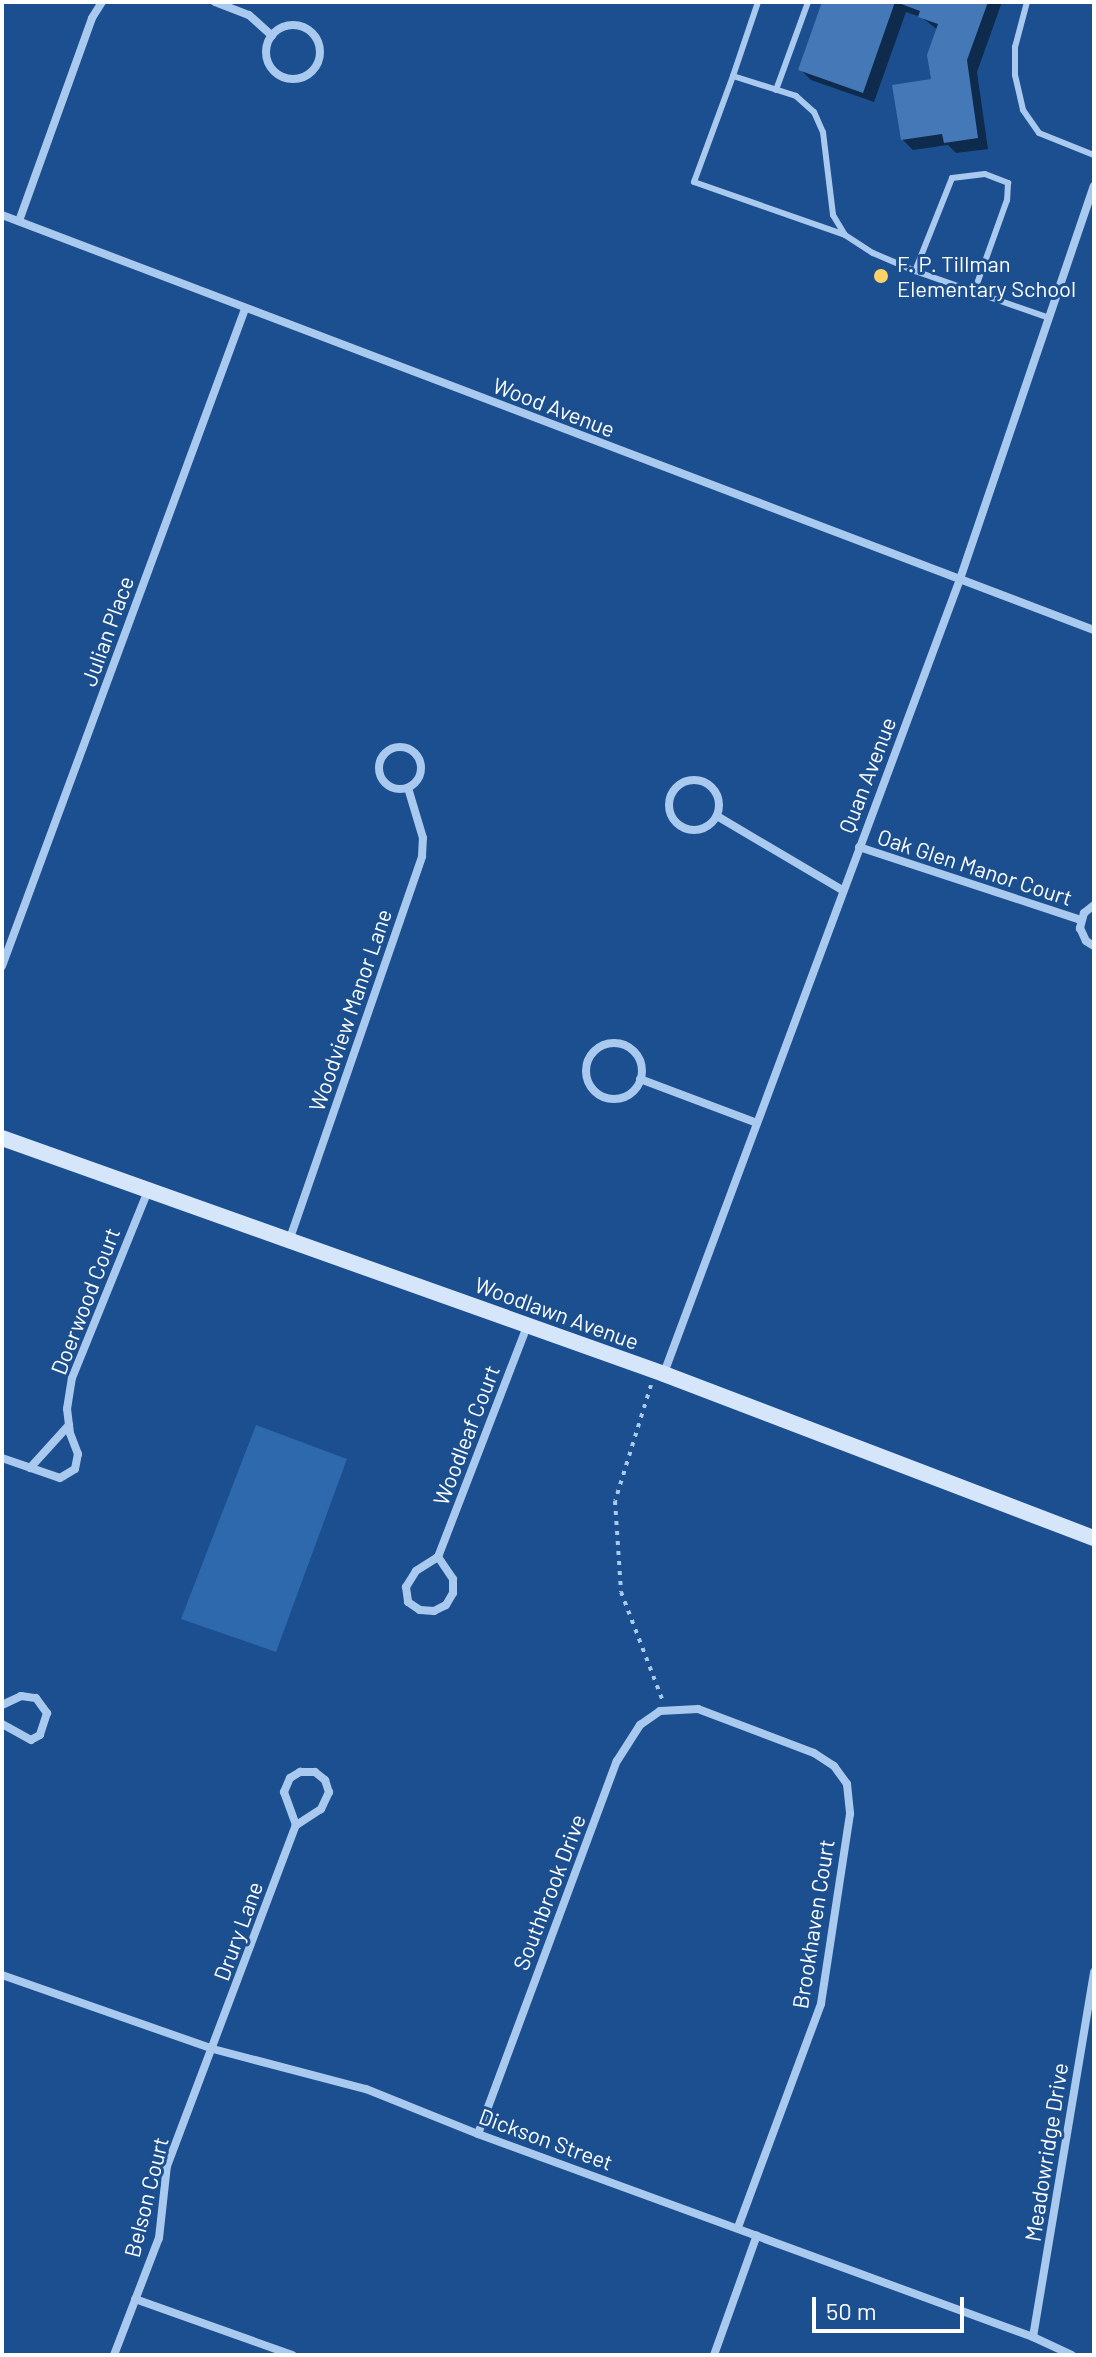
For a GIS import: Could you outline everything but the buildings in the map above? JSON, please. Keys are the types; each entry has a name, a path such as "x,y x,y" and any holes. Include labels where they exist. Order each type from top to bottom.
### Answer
{"street":[{"path":"19,221 92,18 102,2"},
{"path":"215,2 249,15 272,36"},
{"path":"295,25 311,32 320,55 313,71 297,79 273,70 266,53 272,36 295,25"},
{"name":"Quan Avenue","path":"660,1373 960,579 1094,186"},
{"name":"Wood Avenue","path":"2,215 1094,630"},
{"name":"Julian Place","path":"2,966 245,309"},
{"path":"405,748 420,760 421,773 408,788 388,785 380,774 381,760 391,750 405,748"},
{"path":"688,781 704,781 716,792 717,816 705,827 681,826 669,805 674,790 688,781"},
{"name":"Woodview Manor Lane","path":"289,1241 422,856 423,838 408,788"},
{"path":"717,816 842,890"},
{"name":"Oak Glen Manor Court","path":"859,847 1081,920"},
{"name":"Oak Glen Manor Court","path":"1094,905 1081,920 1082,935 1094,946"},
{"path":"605,1044 622,1044 641,1062 640,1079 636,1088 620,1098 602,1096 589,1082 587,1064 597,1049 605,1044"},
{"path":"640,1079 757,1123"},
{"name":"Woodlawn Avenue","path":"2,1138 660,1373 1094,1538"},
{"name":"Doerwood Court","path":"2,1458 60,1478 75,1469 78,1454 69,1425 72,1378 148,1191"},
{"name":"Woodleaf Court","path":"438,1557 453,1579 453,1593 446,1605 434,1611 420,1610 408,1602 406,1587 416,1571 438,1557 527,1326"},
{"path":"30,1468 69,1425"},
{"path":"2,1705 21,1696 36,1698 47,1713 40,1735 31,1740 2,1724"},
{"name":"Brookhaven Court","path":"666,1710 698,1709 814,1753 834,1766 847,1784 850,1814 821,2004 738,2227"},
{"name":"Southbrook Drive","path":"478,2134 617,1761 640,1725 666,1710"},
{"name":"Drury Lane","path":"213,2049 296,1825 321,1809 329,1792 325,1780 315,1772 300,1772 290,1778 284,1792 296,1825"},
{"name":"Meadowridge Drive","path":"1033,2337 1094,1972"},
{"name":"Dickson Street","path":"2,1975 213,2049 366,2089 478,2134 1033,2337 1071,2355"},
{"name":"Belson Court","path":"114,2355 159,2238 167,2166 213,2049"},
{"path":"714,2355 757,2235"},
{"path":"135,2299 292,2355"}],"lane":[{"path":"758,2 694,182 845,235 873,253 915,271 1049,318"},
{"path":"776,90 808,2"},
{"path":"1027,2 1015,47 1015,75 1023,110 1039,133 1094,155"},
{"path":"733,76 796,96 814,112 823,132 833,215 845,235"},
{"path":"915,271 952,178 985,174 1008,183 1007,200 974,292"}],"path":[{"path":"660,1373 615,1501 621,1592 666,1710"}],"shaded area":[{"path":"256,1425 347,1459 276,1652 181,1619"}],"place":[{"name":"F. P. Tillman Elementary School","path":"881,276"}]}
